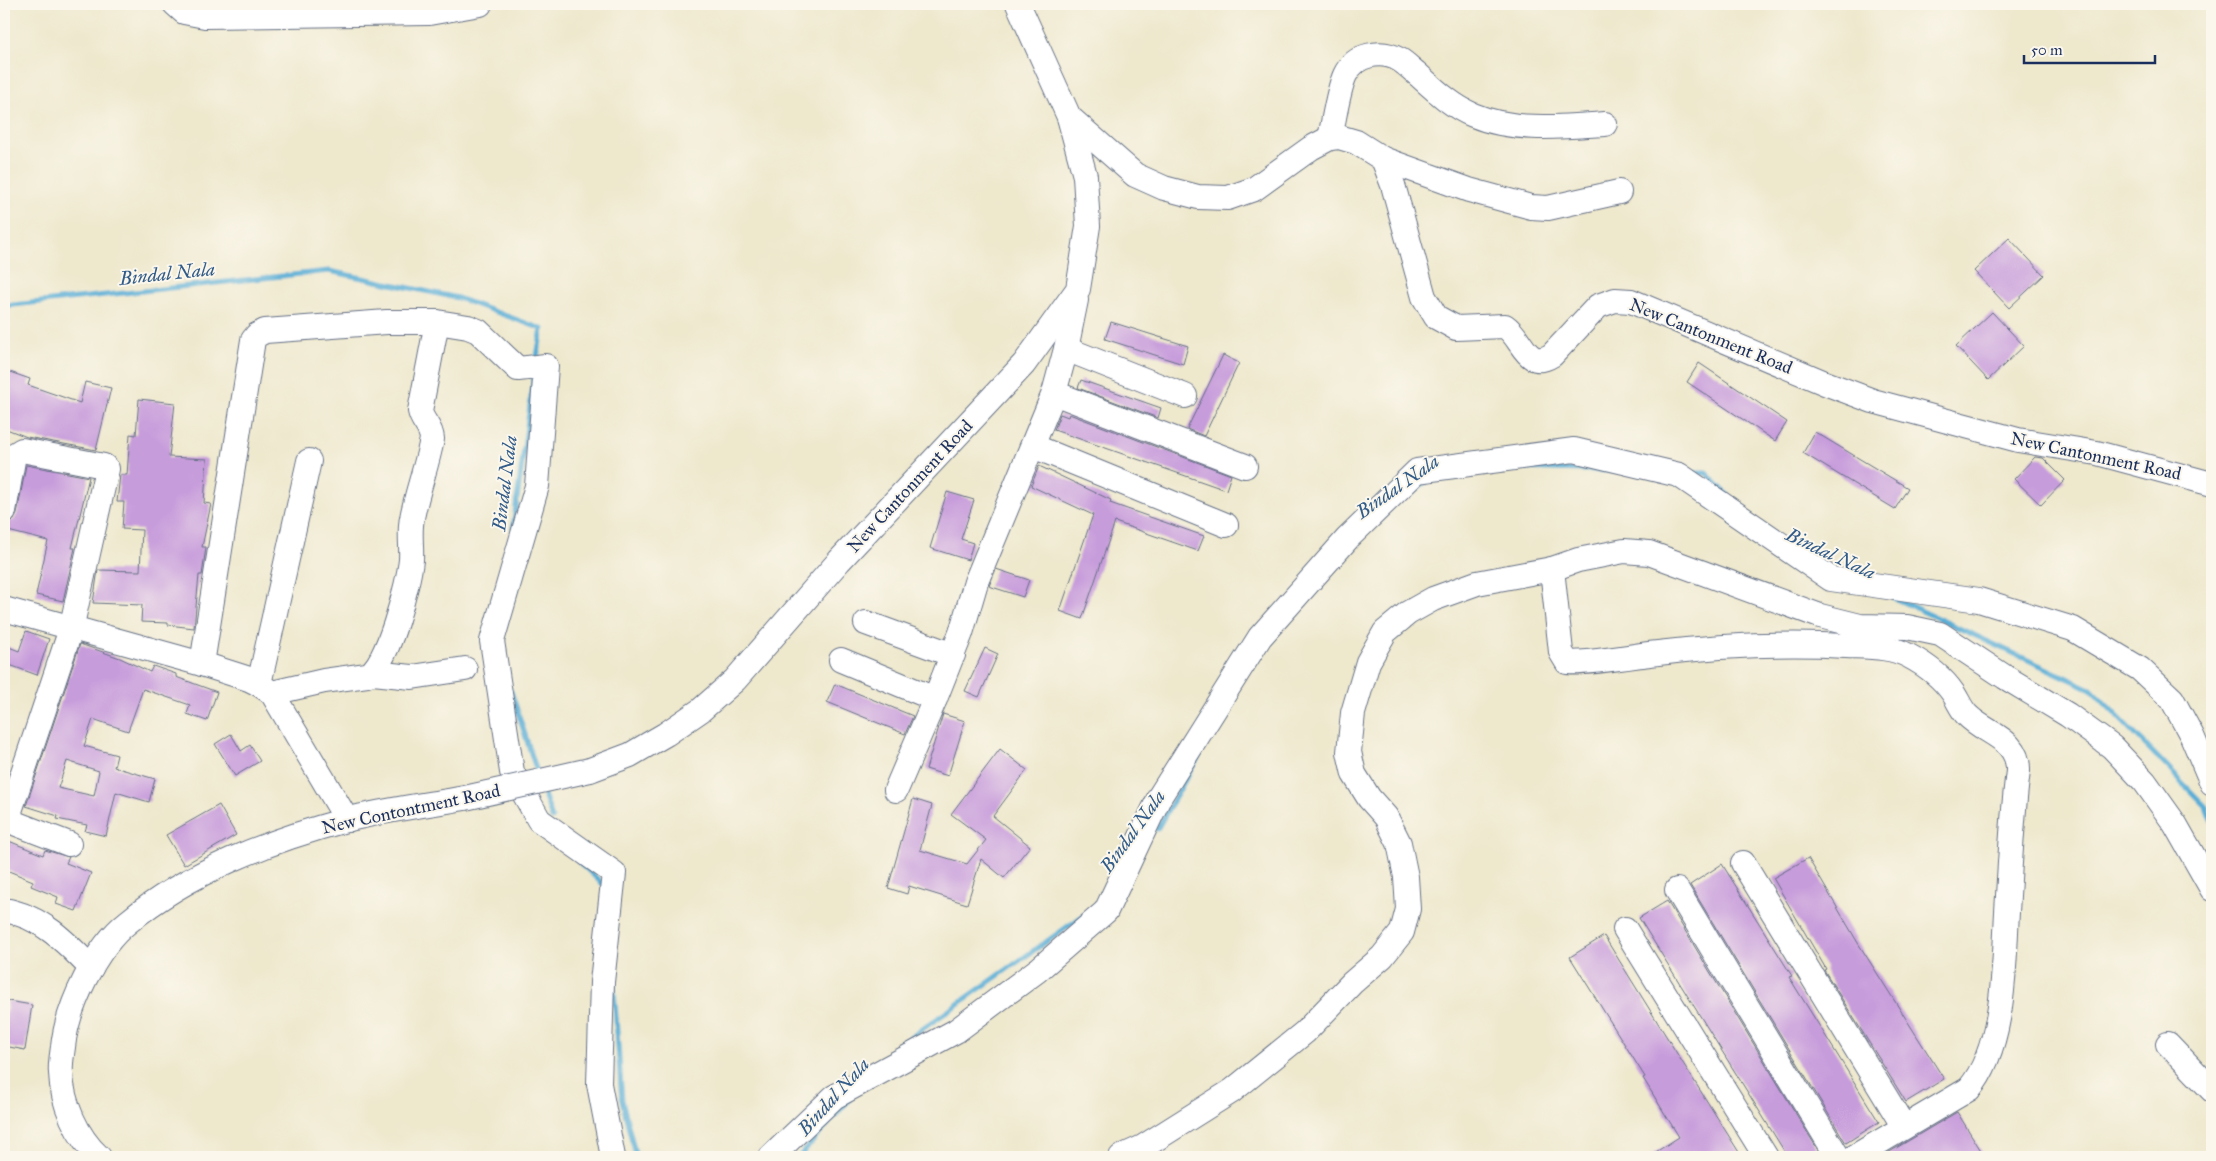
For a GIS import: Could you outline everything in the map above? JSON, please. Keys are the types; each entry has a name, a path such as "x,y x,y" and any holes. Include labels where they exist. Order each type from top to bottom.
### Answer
{"street":[{"path":"175,4 184,12 206,16 428,13 480,4"},
{"name":"New Cantonment Road","path":"590,770 630,755 666,734 701,710 735,680 839,561 1024,364 1078,289 1088,226 1085,176 1069,117 1018,4"},
{"path":"1605,124 1534,126 1498,124 1472,115 1455,104 1400,60 1387,55 1372,53 1357,59 1345,74 1330,138 1340,137 1356,142 1383,159 1469,190 1531,207 1548,208 1619,192"},
{"name":"New Cantonment Road","path":"1069,117 1135,175 1164,188 1198,197 1228,198 1254,189 1311,148 1330,138"},
{"name":"New Cantonment Road","path":"1383,159 1393,184 1424,297 1436,317 1456,328 1505,326 1518,338 1527,353 1537,360 1544,360 1552,356 1598,306 1615,300 1631,301 1825,383 1873,401 2018,440 2097,453 2212,484"},
{"path":"896,790 935,699 976,582 1054,393 1066,349 1078,289"},
{"path":"373,674 382,661 402,602 408,577 412,518 432,439 430,428 422,418 420,411 437,322"},
{"path":"202,664 254,338 265,332 316,327 437,322 460,325 478,331 518,369 546,366 537,486 492,641 512,772 539,820 614,873 602,982 599,1084 613,1157"},
{"path":"1066,349 1185,396"},
{"path":"1054,393 1245,466"},
{"path":"1033,446 1226,525"},
{"path":"4,511 14,455 18,452 25,450 106,468 107,471 71,629 10,816 17,824 69,844"},
{"path":"771,1157 834,1097 956,1032 1038,970 1106,911 1160,796 1260,637 1348,538 1417,471 1574,450 1679,475 1830,579 1979,600 2073,629 2140,669 2172,699 2192,736 2212,783"},
{"path":"309,461 266,689 347,820"},
{"path":"1121,1157 1143,1148 1232,1091 1305,1032 1352,983 1382,957 1402,932 1408,909 1406,877 1399,843 1386,817 1369,798 1354,774 1349,752 1353,713 1368,662 1385,632 1408,614 1433,599 1478,582 1552,569 1578,560 1624,551 1649,553 1820,616 1860,626 1907,627 1940,634 2005,677 2068,715 2112,747 2145,782 2175,824 2212,889"},
{"path":"1552,569 1561,652 1567,662 1750,645 1804,644 1871,647 1892,650 1907,655 1939,677 1951,690 1966,714 1975,722 1998,735 2015,754 2018,771 2005,954 1999,1008 1984,1066 1969,1089 1854,1157"},
{"path":"4,610 202,664 266,689 373,674 412,677 465,669"},
{"path":"866,623 952,655"},
{"path":"841,660 935,699"},
{"name":"New Contontment Road","path":"99,1157 92,1151 70,1114 61,1073 65,1032 94,960 127,923 176,889 222,863 280,840 347,820 464,798 590,770"},
{"path":"1743,864 1904,1127"},
{"path":"1677,890 1838,1157"},
{"path":"4,910 38,921 68,944 91,968"},
{"path":"1626,928 1766,1157"},
{"path":"2168,1044 2212,1090"}],"building":[{"path":"2009,238 2044,275 2009,308 1974,271"},
{"path":"1992,312 2024,346 1988,380 1956,346"},
{"path":"1111,322 1188,346 1183,364 1105,339"},
{"path":"1223,355 1239,363 1204,436 1187,429"},
{"path":"1699,363 1787,422 1775,441 1687,382"},
{"path":"4,370 30,379 28,385 80,403 85,382 111,388 96,450 27,437 4,428"},
{"path":"1081,380 1161,408 1158,418 1078,388"},
{"path":"139,399 175,403 169,457 207,459 204,503 211,504 202,547 206,547 202,575 199,575 194,628 168,625 168,623 141,622 142,605 93,603 98,570 140,571 142,530 122,529 124,502 117,502 120,475 127,475 130,434 136,435"},
{"path":"1060,414 1068,417 1069,414 1231,475 1226,490 1054,430"},
{"path":"1815,432 1908,488 1895,509 1803,453"},
{"path":"2035,457 2043,458 2065,480 2041,505 2014,479"},
{"path":"26,465 89,477 72,548 75,548 63,601 36,595 48,541 4,530 4,524 14,520 17,514"},
{"path":"1039,466 1111,500 1110,503 1204,536 1198,551 1115,522 1082,619 1060,611 1093,515 1031,486"},
{"path":"947,492 974,500 961,539 973,543 968,560 930,548"},
{"path":"996,569 1029,580 1023,597 989,586"},
{"path":"26,631 49,639 37,675 4,663 4,645 19,651"},
{"path":"80,644 120,658 150,672 153,666 176,674 176,677 217,692 207,721 187,714 190,705 143,689 128,731 93,719 84,746 117,755 114,767 155,779 149,802 116,792 106,836 85,831 87,825 57,819 58,816 26,806","holes":["67,761 99,771 94,796 58,788"]},
{"path":"985,648 998,654 979,697 965,691"},
{"path":"835,684 913,716 905,734 827,702"},
{"path":"943,714 965,721 948,776 926,769"},
{"path":"231,734 241,751 250,745 260,761 235,776 215,744"},
{"path":"1000,749 1027,770 993,816 1030,846 1004,878 981,859 967,904 909,886 907,894 888,888 913,799 932,805 920,850 967,864 986,840 951,814"},
{"path":"219,805 236,835 184,865 166,835"},
{"path":"4,839 43,855 45,850 69,857 66,863 91,873 76,911 56,904 58,897 31,886 33,881 4,869"},
{"path":"1808,858 1858,943 1944,1079 1906,1102 1824,970 1826,969 1773,878"},
{"path":"1722,864 1792,976 1789,977 1879,1122 1846,1143 1690,885"},
{"path":"1667,901 1821,1155 1818,1157 1788,1157 1639,918"},
{"path":"1604,936 1742,1157 1648,1157 1679,1137 1643,1078 1645,1077 1570,957"},
{"path":"8,1001 32,1005 25,1050 4,1046 4,1026"},
{"path":"1957,1112 1985,1157 1881,1157"}],"waterway":[{"name":"Bindal Nala","path":"4,306 329,271 458,298 542,329 536,362"},
{"name":"Bindal Nala","path":"513,528 534,377"},
{"name":"Bindal Nala","path":"1521,468 1615,471"},
{"name":"Bindal Nala","path":"1691,473 1706,473 1728,495"},
{"name":"Bindal Nala","path":"1412,492 1431,478"},
{"name":"Bindal Nala","path":"1894,598 2091,689 2206,807 2212,821"},
{"name":"Bindal Nala","path":"511,691 538,775"},
{"name":"Bindal Nala","path":"1157,829 1199,756"},
{"name":"Bindal Nala","path":"542,788 552,818"},
{"name":"Bindal Nala","path":"579,862 606,887"},
{"name":"Bindal Nala","path":"888,1056 897,1047 1084,915"},
{"name":"Bindal Nala","path":"613,977 622,1100 636,1157"},
{"name":"Bindal Nala","path":"799,1157 849,1100"}]}
